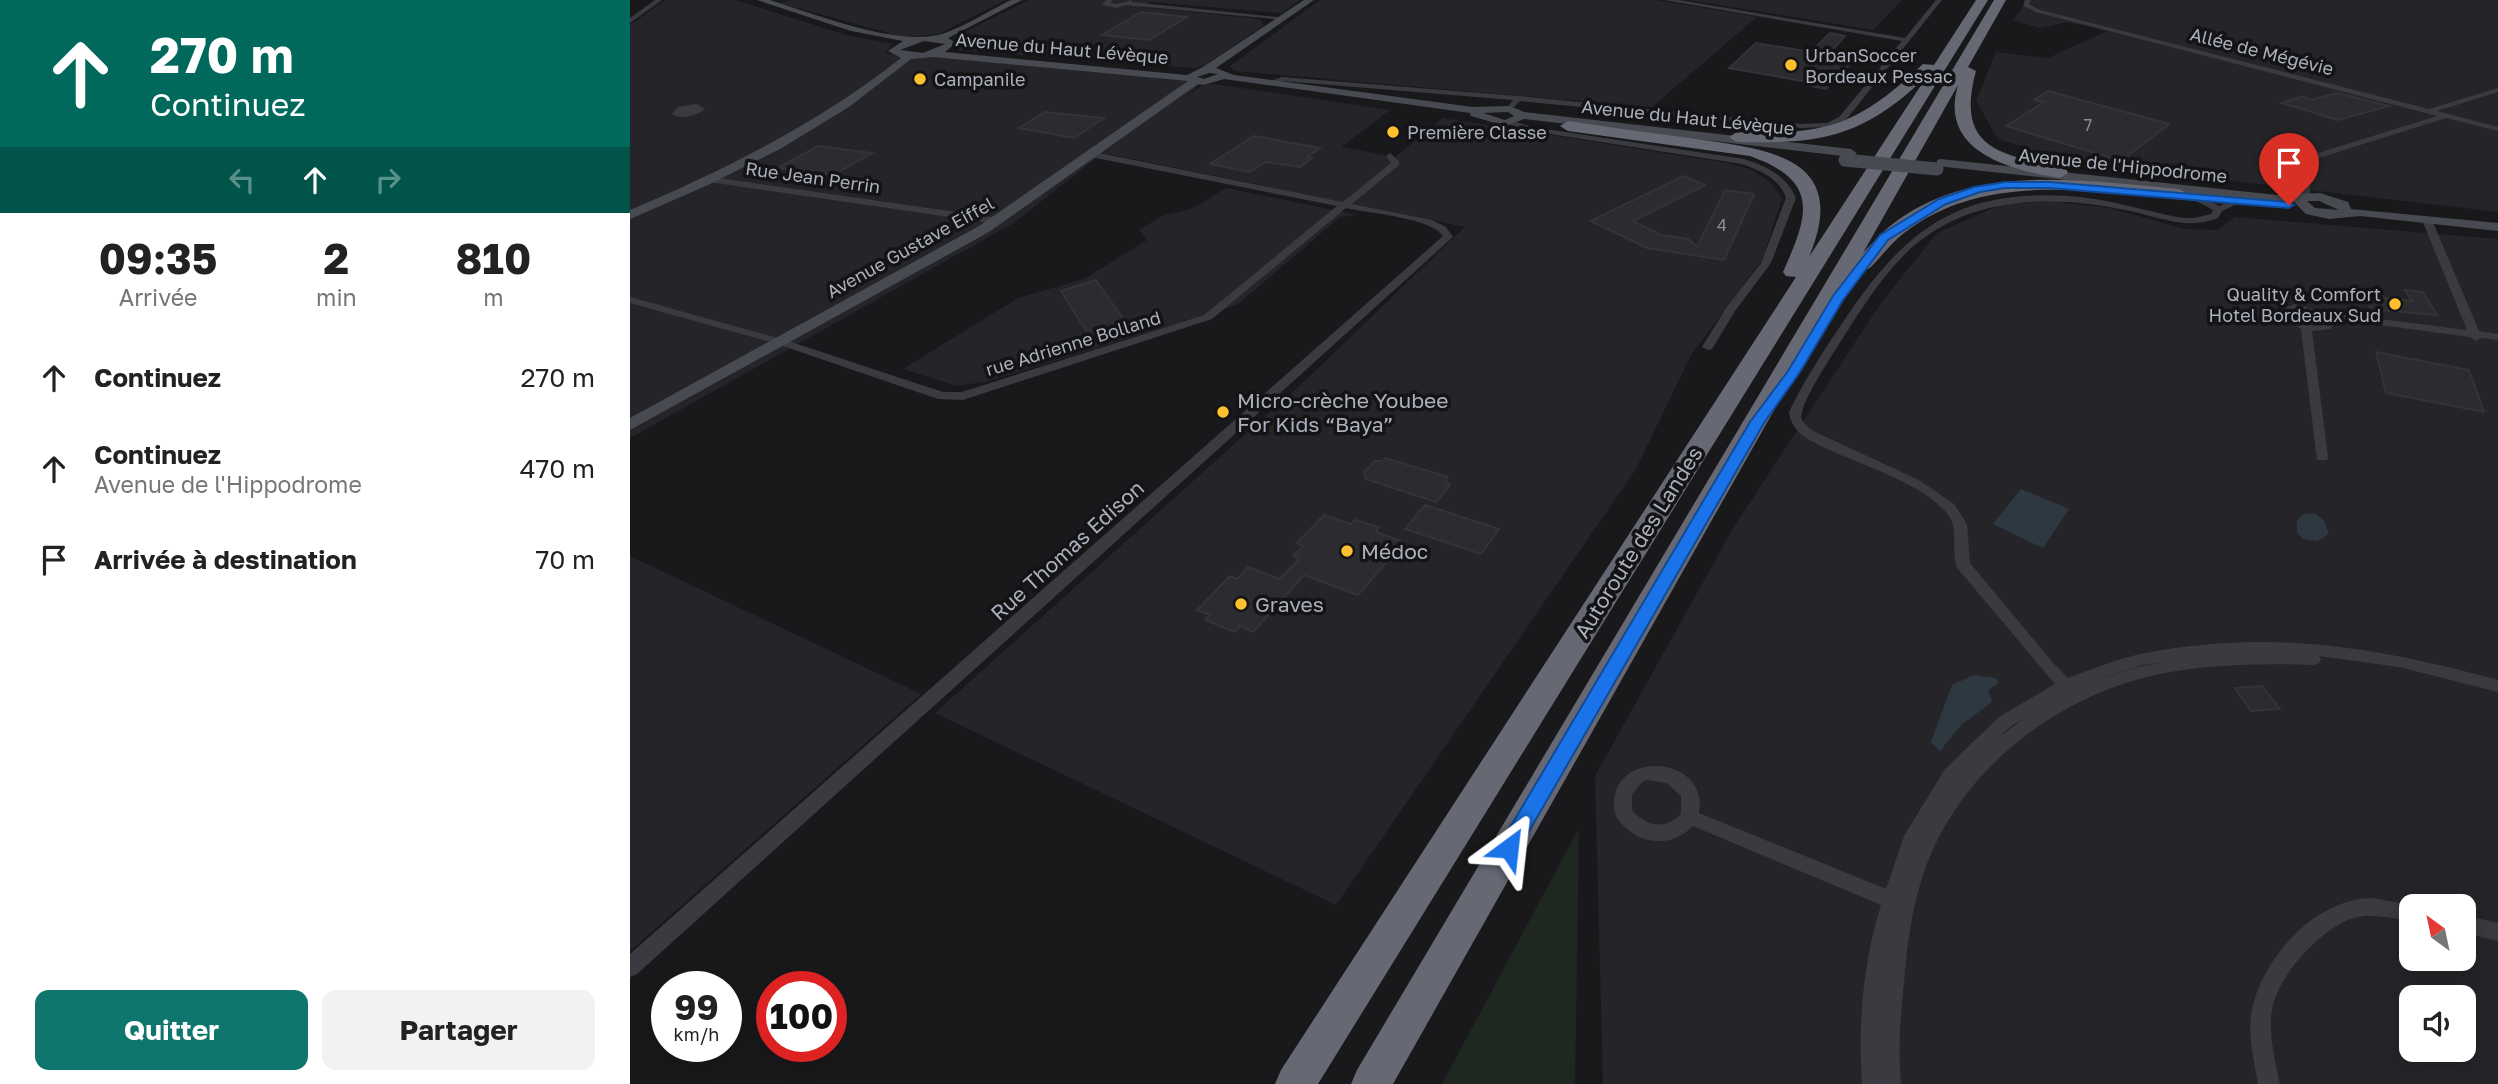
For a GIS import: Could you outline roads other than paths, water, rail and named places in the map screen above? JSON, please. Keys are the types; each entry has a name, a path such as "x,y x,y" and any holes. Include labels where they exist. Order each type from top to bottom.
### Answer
{"highway":[{"name":"Autoroute des Landes","path":"1371,1084 1757,422 1967,42 1982,0"},
{"name":"Autoroute des Landes","path":"1295,1084 1660,508 1967,42 2000,0"},
{"path":"1603,125 1754,138 1788,138 1830,133 1869,119 1967,42 1975,56 1966,76 1963,96 1965,131 1978,158 1967,166"},
{"path":"1568,126 1734,149 1772,157 1798,172 1805,181 1813,208"},
{"path":"1965,131 1992,154 2032,168 2189,193"},
{"path":"1660,508 1691,443 1783,294 1812,226 1814,187 1807,163 1821,156"},
{"path":"1757,422 1794,372 1854,276 1884,238 1922,212 1959,195 2005,185 2189,193"}],"main road":[{"path":"748,0 837,29 882,40 896,47"},
{"path":"761,0 854,30 913,40 940,38 950,41 950,46 931,54 909,56 895,54 893,51 913,40"},
{"name":"Avenue Gustave Eiffel","path":"630,425 998,220 1094,155 1310,0"},
{"name":"Avenue du Haut Lévèque","path":"950,46 958,52 975,55 1140,66 1488,114"},
{"name":"Avenue du Haut Lévèque","path":"931,54 1206,75 1488,114"},
{"path":"630,215 712,180 801,133 909,56"},
{"path":"1488,114 1497,123 1515,117"},
{"name":"Avenue du Haut Lévèque","path":"1515,117 1603,125 1848,156"},
{"name":"Avenue du Haut Lévèque","path":"1515,117 1568,126 1821,156 1848,156"},
{"path":"1848,156 1939,166"},
{"name":"Avenue de l'Hippodrome","path":"1939,166 1967,166 2189,193 2329,215 2336,205 2304,198 2189,193 1939,166"},
{"path":"2304,198 2301,205 2311,211"},
{"path":"2336,205 2360,212 2427,220 2498,224"},
{"path":"2336,205 2498,224"}],"street":[{"path":"630,21 659,0"},
{"path":"940,38 1017,0"},
{"path":"1667,0 1906,40"},
{"path":"1268,83 1282,79 1801,126 1828,125 1842,119 1939,0"},
{"name":"Allée de Mégévie","path":"2028,0 2025,5 2038,11 2498,129"},
{"path":"1104,1 1104,4 1109,6 1128,2 1284,18"},
{"path":"2431,110 2498,90"},
{"path":"1518,99 1515,117 1531,129 1744,162 1768,171 1784,184 1791,198 1766,263 1730,310 1708,347"},
{"path":"2304,198 2308,190 2301,164 2307,159 2449,115"},
{"name":"Rue Thomas Edison","path":"630,967 1448,237 1443,229 1429,222 1094,155"},
{"path":"1344,206 1396,163 1390,156"},
{"path":"2307,159 2316,190 2336,205"},
{"name":"Rue Jean Perrin","path":"712,180 998,220"},
{"path":"2189,193 2218,208"},
{"path":"2070,689 2048,668 1963,565 1958,552 1961,529 1952,508 1923,488 1809,434 1800,426 1795,412 1838,338 1874,285 1910,244 1947,221 1984,205 2022,197 2113,204 2195,221 2210,219 2218,208 2241,200"},
{"name":"rue Adrienne Bolland","path":"630,300 781,342 942,396 963,396 1208,317 1344,206"},
{"path":"2427,220 2476,337"},
{"path":"2328,319 2320,328 2306,327 2289,318 2286,310 2300,307 2328,319 2498,342"},
{"path":"2306,327 2322,457"},
{"path":"2476,337 2498,337"},
{"path":"1873,1084 1872,1018 1877,964 1897,903 1941,818 1984,760 2070,689 2115,666 2164,654 2203,649 2261,648 2309,649 2384,658 2498,686"},
{"path":"2070,689 2171,665 2261,658 2353,663 2439,679 2498,695"},
{"path":"1689,817 1897,903"},
{"path":"1890,1084 1890,1023 1897,903"},
{"path":"2269,1084 2261,1037 2262,1009 2270,982 2315,929 2358,908 2399,911"},
{"path":"2476,927 2498,932"}],"place":[{"name":"UrbanSoccer Bordeaux Pessac","path":"1791,65"},
{"name":"Campanile","path":"920,79"},
{"name":"Première Classe","path":"1393,132"},
{"name":"Quality & Comfort Hotel Bordeaux Sud","path":"2395,304"},
{"name":"Micro-crèche Youbee For Kids “Baya”","path":"1223,412"},
{"name":"Médoc","path":"1347,551"},
{"name":"Graves","path":"1241,604"}]}
